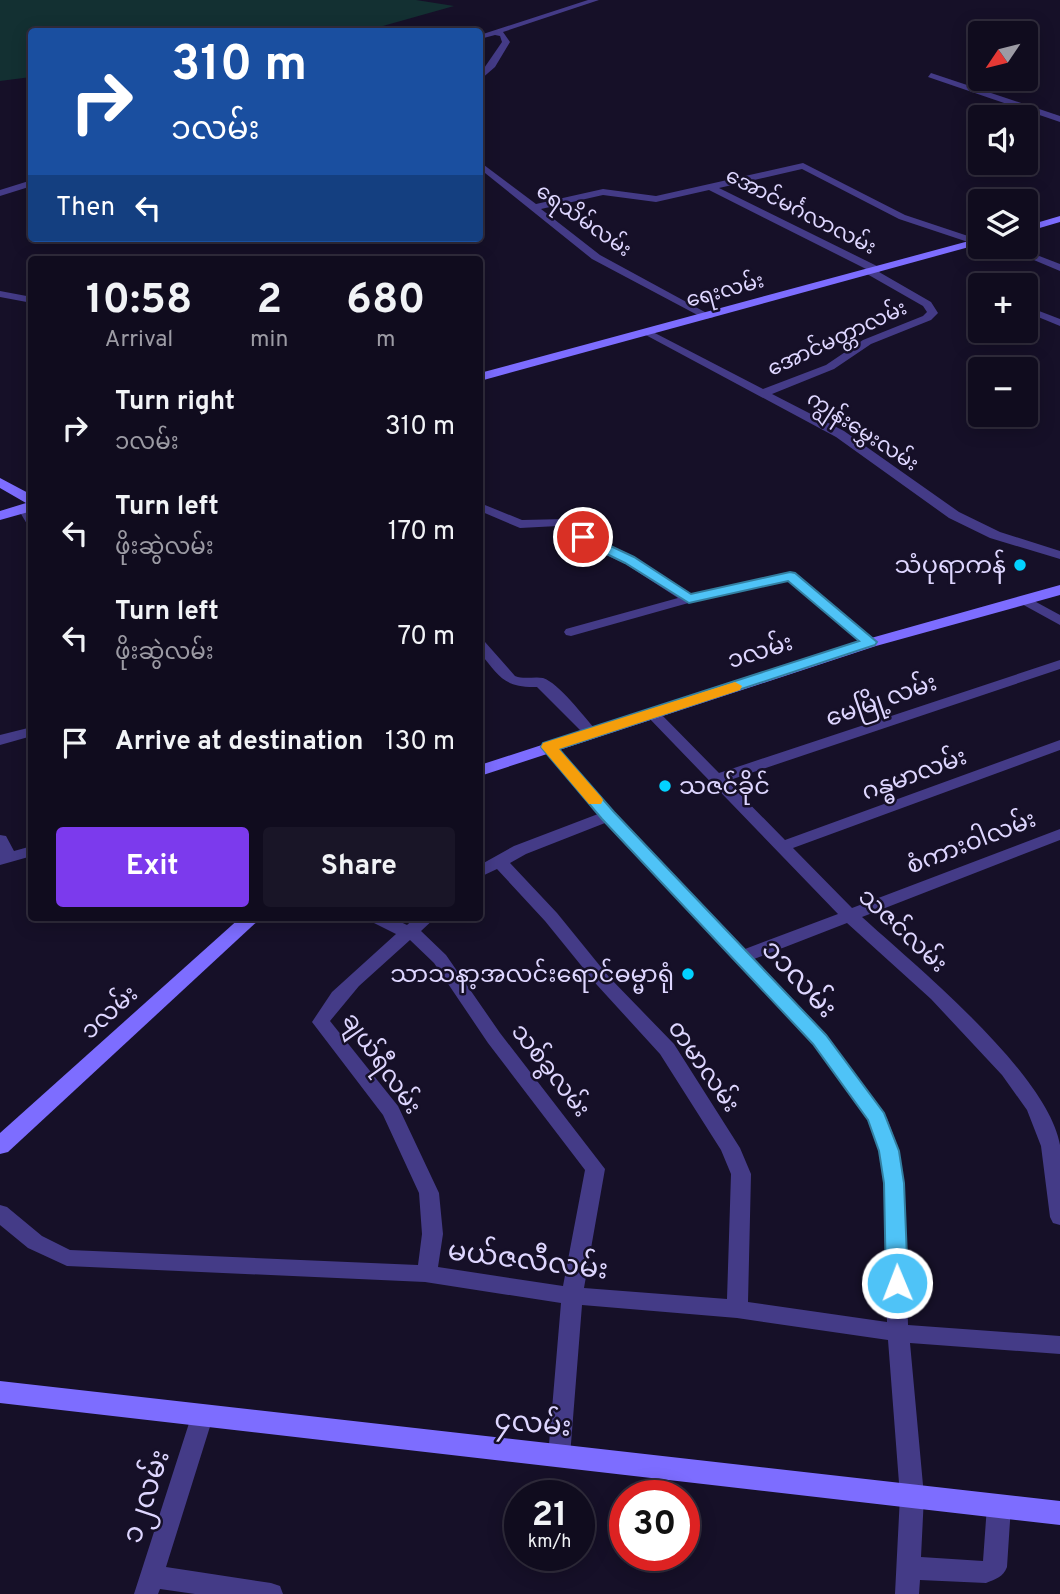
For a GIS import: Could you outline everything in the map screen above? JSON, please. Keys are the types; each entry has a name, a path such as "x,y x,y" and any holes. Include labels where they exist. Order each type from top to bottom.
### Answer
{"street":[{"path":"483,36 595,0"},
{"path":"483,75 506,42 503,35 495,32"},
{"path":"931,75 1060,119"},
{"path":"532,208 603,192 656,198 803,166 902,217 968,239"},
{"name":"ရေသိမ်လမ်း","path":"483,168 596,257 709,317"},
{"path":"0,193 28,184"},
{"name":"အောင်မင်္ဂလာလမ်း","path":"709,186 874,271"},
{"path":"1038,225 1060,219"},
{"name":"ရေးလမ်း","path":"483,376 968,245"},
{"path":"1038,259 1060,268"},
{"name":"အောင်မတ္တာလမ်း","path":"764,393 830,367 867,342 927,318 933,313 927,304 874,271"},
{"path":"0,294 28,299"},
{"path":"1038,314 1060,323"},
{"name":"ကျွန်းမွှေးလမ်း","path":"647,333 840,434 954,515 995,535 1060,555"},
{"path":"0,482 28,507"},
{"path":"483,508 520,524 561,522 593,544 629,560 689,599"},
{"path":"0,516 28,509"},
{"path":"1042,550 1060,541"},
{"path":"570,632 689,599 790,576 870,642"},
{"name":"၁လမ်း","path":"483,770 870,642 1060,590"},
{"path":"1025,600 1060,621"},
{"path":"483,648 510,679 520,683 540,682 549,688 591,733"},
{"name":"မေမြို့လမ်း","path":"716,779 1060,664"},
{"name":"သဇင်လမ်း","path":"652,713 849,915 937,995 1009,1070 1036,1108 1051,1146 1060,1217"},
{"path":"0,740 28,732"},
{"name":"ဂန္ဓမာလမ်း","path":"784,846 1060,745"},
{"name":"၁၁လမ်း","path":"549,747 608,816 820,1040 877,1118 889,1151 894,1183 898,1333 912,1496 907,1594"},
{"path":"483,870 520,850 608,816"},
{"name":"စံကားဝါလမ်း","path":"743,957 1060,834"},
{"path":"0,841 5,859 28,852"},
{"name":"တမာလမ်း","path":"499,861 551,917 603,981 667,1049 730,1148 741,1174 737,1309"},
{"name":"၁လမ်း","path":"0,1146 249,921"},
{"name":"သစ်ခွလမ်း","path":"385,921 420,938 440,959 494,1038 595,1169 572,1296 559,1457"},
{"name":"ချယ်ရီလမ်း","path":"422,921 339,996 325,1011 321,1022 391,1111 429,1193 431,1261 425,1274"},
{"name":"မယ်ဇလီလမ်း","path":"0,1213 35,1242 68,1258 425,1274 572,1296 737,1309 898,1333 1060,1345"},
{"name":"၄လမ်း","path":"0,1392 1060,1513"},
{"name":"၁၂လမ်း","path":"149,1585 202,1417"},
{"path":"908,1568 986,1572 995,1567 999,1506"},
{"path":"149,1585 271,1594"}],"green space":[{"path":"0,0 416,0 454,6 376,28 28,28 28,77 0,81"}],"slow traffic":[{"path":"595,800 549,747 735,686"}],"place":[{"name":"သံပုရာကန်","path":"1020,565"},
{"name":"သဇင်ခိုင်","path":"665,786"},
{"name":"သာသနာ့အလင်းရောင်ဓမ္မာရုံ","path":"688,974"}],"route":[{"path":"583,537 619,554 689,599 790,576 870,642 549,747 608,816 820,1040 877,1118 889,1151 894,1183 897,1283"}]}
